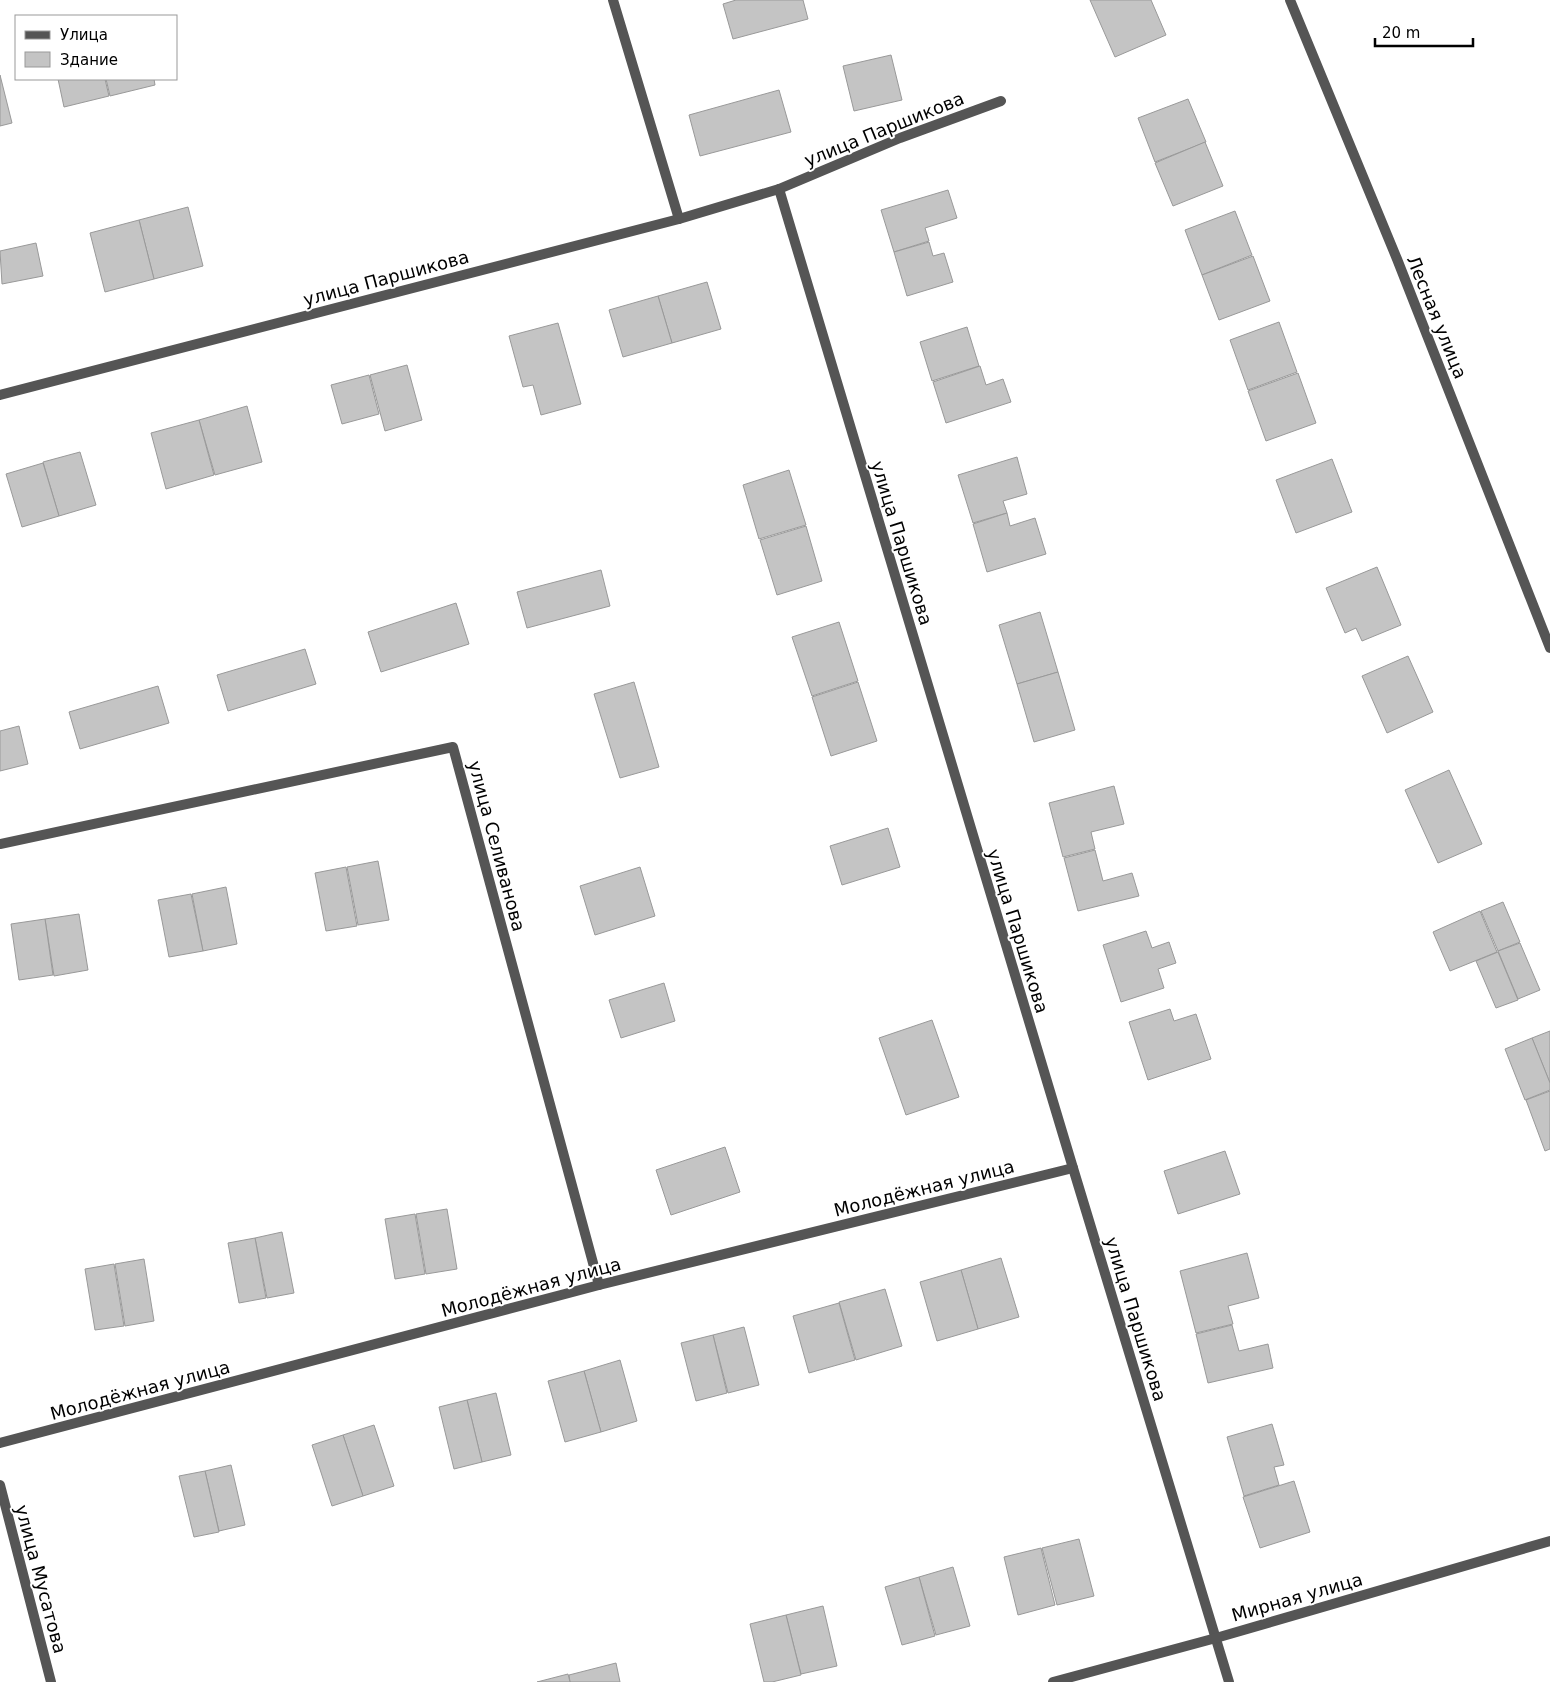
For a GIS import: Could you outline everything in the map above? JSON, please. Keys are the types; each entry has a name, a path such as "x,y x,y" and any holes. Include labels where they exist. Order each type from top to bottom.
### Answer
{"street":[{"path":"613,0 679,219"},
{"name":"Лесная улица","path":"1290,0 1397,259 1550,648"},
{"name":"улица Паршикова","path":"0,395 679,219 779,189 900,138 1000,101"},
{"name":"улица Паршикова","path":"779,189 1229,1682"},
{"name":"улица Селиванова","path":"0,844 453,747 599,1285"},
{"name":"Молодёжная улица","path":"0,1443 599,1285 1073,1168"},
{"name":"улица Мусатова","path":"0,1485 51,1682"},
{"name":"Мирная улица","path":"1053,1682 1216,1638 1550,1541"}],"building":[{"path":"736,0 803,0 808,19 733,39 723,4"},
{"path":"1090,0 1151,0 1166,35 1115,57"},
{"path":"891,55 902,100 854,111 843,66"},
{"path":"0,75 12,123 0,126"},
{"path":"58,80 105,80 109,96 64,107"},
{"path":"106,80 154,80 155,85 110,96"},
{"path":"779,90 791,132 700,156 689,115"},
{"path":"1188,99 1206,142 1155,162 1138,118"},
{"path":"1205,142 1223,186 1173,206 1155,163"},
{"path":"948,190 957,218 925,228 929,241 894,252 881,210"},
{"path":"188,207 203,266 154,279 139,220"},
{"path":"1235,211 1252,255 1202,275 1185,230"},
{"path":"139,220 154,279 105,292 90,233"},
{"path":"929,242 933,256 944,253 953,282 907,296 894,252"},
{"path":"36,243 43,276 2,284 0,251"},
{"path":"1253,256 1270,301 1219,320 1202,275"},
{"path":"707,282 721,329 672,343 658,296"},
{"path":"658,296 672,343 623,357 609,310"},
{"path":"1279,322 1297,372 1248,390 1230,340"},
{"path":"558,323 581,404 541,415 533,385 523,387 509,336"},
{"path":"967,327 979,366 932,381 920,342"},
{"path":"407,365 422,420 385,431 370,375"},
{"path":"980,366 986,385 1003,379 1011,402 946,423 933,382"},
{"path":"1298,373 1316,423 1266,441 1248,391"},
{"path":"369,375 379,414 342,424 331,385"},
{"path":"247,406 262,462 215,475 199,420"},
{"path":"199,420 214,475 166,489 151,433"},
{"path":"80,452 96,505 59,516 43,462"},
{"path":"1017,457 1027,494 1003,501 1007,513 973,523 958,475"},
{"path":"1332,459 1352,512 1296,533 1276,480"},
{"path":"43,463 59,516 22,527 6,474"},
{"path":"789,470 806,525 759,539 743,485"},
{"path":"1007,513 1010,526 1035,518 1046,554 987,572 973,524"},
{"path":"806,526 822,581 777,595 760,540"},
{"path":"1377,567 1401,625 1362,641 1356,628 1345,633 1326,588"},
{"path":"601,570 610,606 527,628 517,592"},
{"path":"456,603 469,644 381,672 368,632"},
{"path":"1040,612 1058,672 1017,684 999,625"},
{"path":"839,622 858,681 812,696 792,637"},
{"path":"305,649 316,684 228,711 217,675"},
{"path":"1408,656 1433,712 1387,733 1362,676"},
{"path":"1058,672 1075,730 1034,742 1017,684"},
{"path":"634,682 659,767 620,778 594,694"},
{"path":"858,682 877,741 831,756 812,697"},
{"path":"158,686 169,723 80,749 69,712"},
{"path":"19,726 28,764 0,771 0,731"},
{"path":"1449,770 1482,844 1438,863 1405,790"},
{"path":"1114,786 1124,824 1091,832 1095,849 1063,857 1049,803"},
{"path":"888,828 900,867 842,885 830,846"},
{"path":"1095,850 1103,881 1132,873 1139,896 1078,911 1064,858"},
{"path":"378,861 389,920 358,925 347,867"},
{"path":"346,867 357,926 326,931 315,873"},
{"path":"640,867 655,916 595,935 580,886"},
{"path":"226,887 237,944 203,951 192,894"},
{"path":"191,894 203,951 169,957 158,900"},
{"path":"1503,902 1520,942 1498,951 1481,911"},
{"path":"1480,911 1497,952 1450,971 1433,932"},
{"path":"79,914 88,970 54,976 45,919"},
{"path":"45,919 53,975 19,980 11,924"},
{"path":"1146,931 1152,948 1169,942 1176,963 1158,969 1164,988 1121,1002 1103,945"},
{"path":"1520,943 1540,990 1518,999 1498,951"},
{"path":"1498,952 1518,1000 1496,1008 1476,961"},
{"path":"664,983 675,1021 621,1038 609,1000"},
{"path":"1170,1009 1174,1021 1196,1014 1211,1059 1148,1080 1129,1022"},
{"path":"932,1020 959,1097 906,1115 879,1038"},
{"path":"1550,1031 1550,1083 1532,1038"},
{"path":"1532,1038 1550,1083 1550,1090 1525,1100 1505,1049"},
{"path":"1550,1091 1550,1149 1545,1151 1526,1100"},
{"path":"725,1147 740,1192 671,1215 656,1170"},
{"path":"1225,1151 1240,1194 1178,1214 1164,1171"},
{"path":"447,1209 457,1269 426,1274 416,1214"},
{"path":"415,1214 425,1274 395,1279 385,1219"},
{"path":"282,1232 294,1293 267,1298 255,1238"},
{"path":"255,1238 266,1298 239,1303 228,1243"},
{"path":"1247,1253 1259,1298 1228,1306 1233,1324 1196,1333 1180,1271"},
{"path":"1001,1258 1019,1317 978,1329 961,1270"},
{"path":"144,1259 154,1321 125,1326 115,1264"},
{"path":"114,1264 124,1326 95,1330 85,1269"},
{"path":"961,1270 978,1329 937,1341 920,1282"},
{"path":"885,1289 902,1346 856,1360 839,1302"},
{"path":"839,1303 855,1360 809,1373 793,1316"},
{"path":"1232,1325 1239,1351 1268,1344 1273,1368 1208,1383 1196,1334"},
{"path":"744,1327 759,1385 728,1393 713,1335"},
{"path":"713,1335 727,1393 696,1401 681,1343"},
{"path":"620,1360 637,1421 601,1432 584,1371"},
{"path":"584,1371 601,1432 565,1442 548,1381"},
{"path":"496,1393 511,1455 482,1462 467,1400"},
{"path":"467,1400 482,1462 454,1469 439,1407"},
{"path":"1272,1424 1284,1465 1274,1467 1279,1485 1244,1496 1227,1437"},
{"path":"374,1425 394,1486 363,1496 343,1435"},
{"path":"343,1435 363,1496 332,1506 312,1445"},
{"path":"231,1465 245,1525 219,1531 205,1471"},
{"path":"205,1471 219,1532 194,1537 179,1476"},
{"path":"1294,1481 1310,1532 1260,1548 1243,1497"},
{"path":"1079,1539 1094,1596 1057,1605 1042,1548"},
{"path":"1041,1548 1055,1605 1018,1615 1004,1557"},
{"path":"953,1567 970,1626 936,1635 919,1577"},
{"path":"919,1577 935,1636 902,1645 885,1587"},
{"path":"823,1606 837,1666 801,1674 786,1615"},
{"path":"786,1615 801,1675 764,1682 750,1624"},
{"path":"616,1663 620,1682 570,1682 569,1675"},
{"path":"568,1674 570,1682 537,1682"}]}
